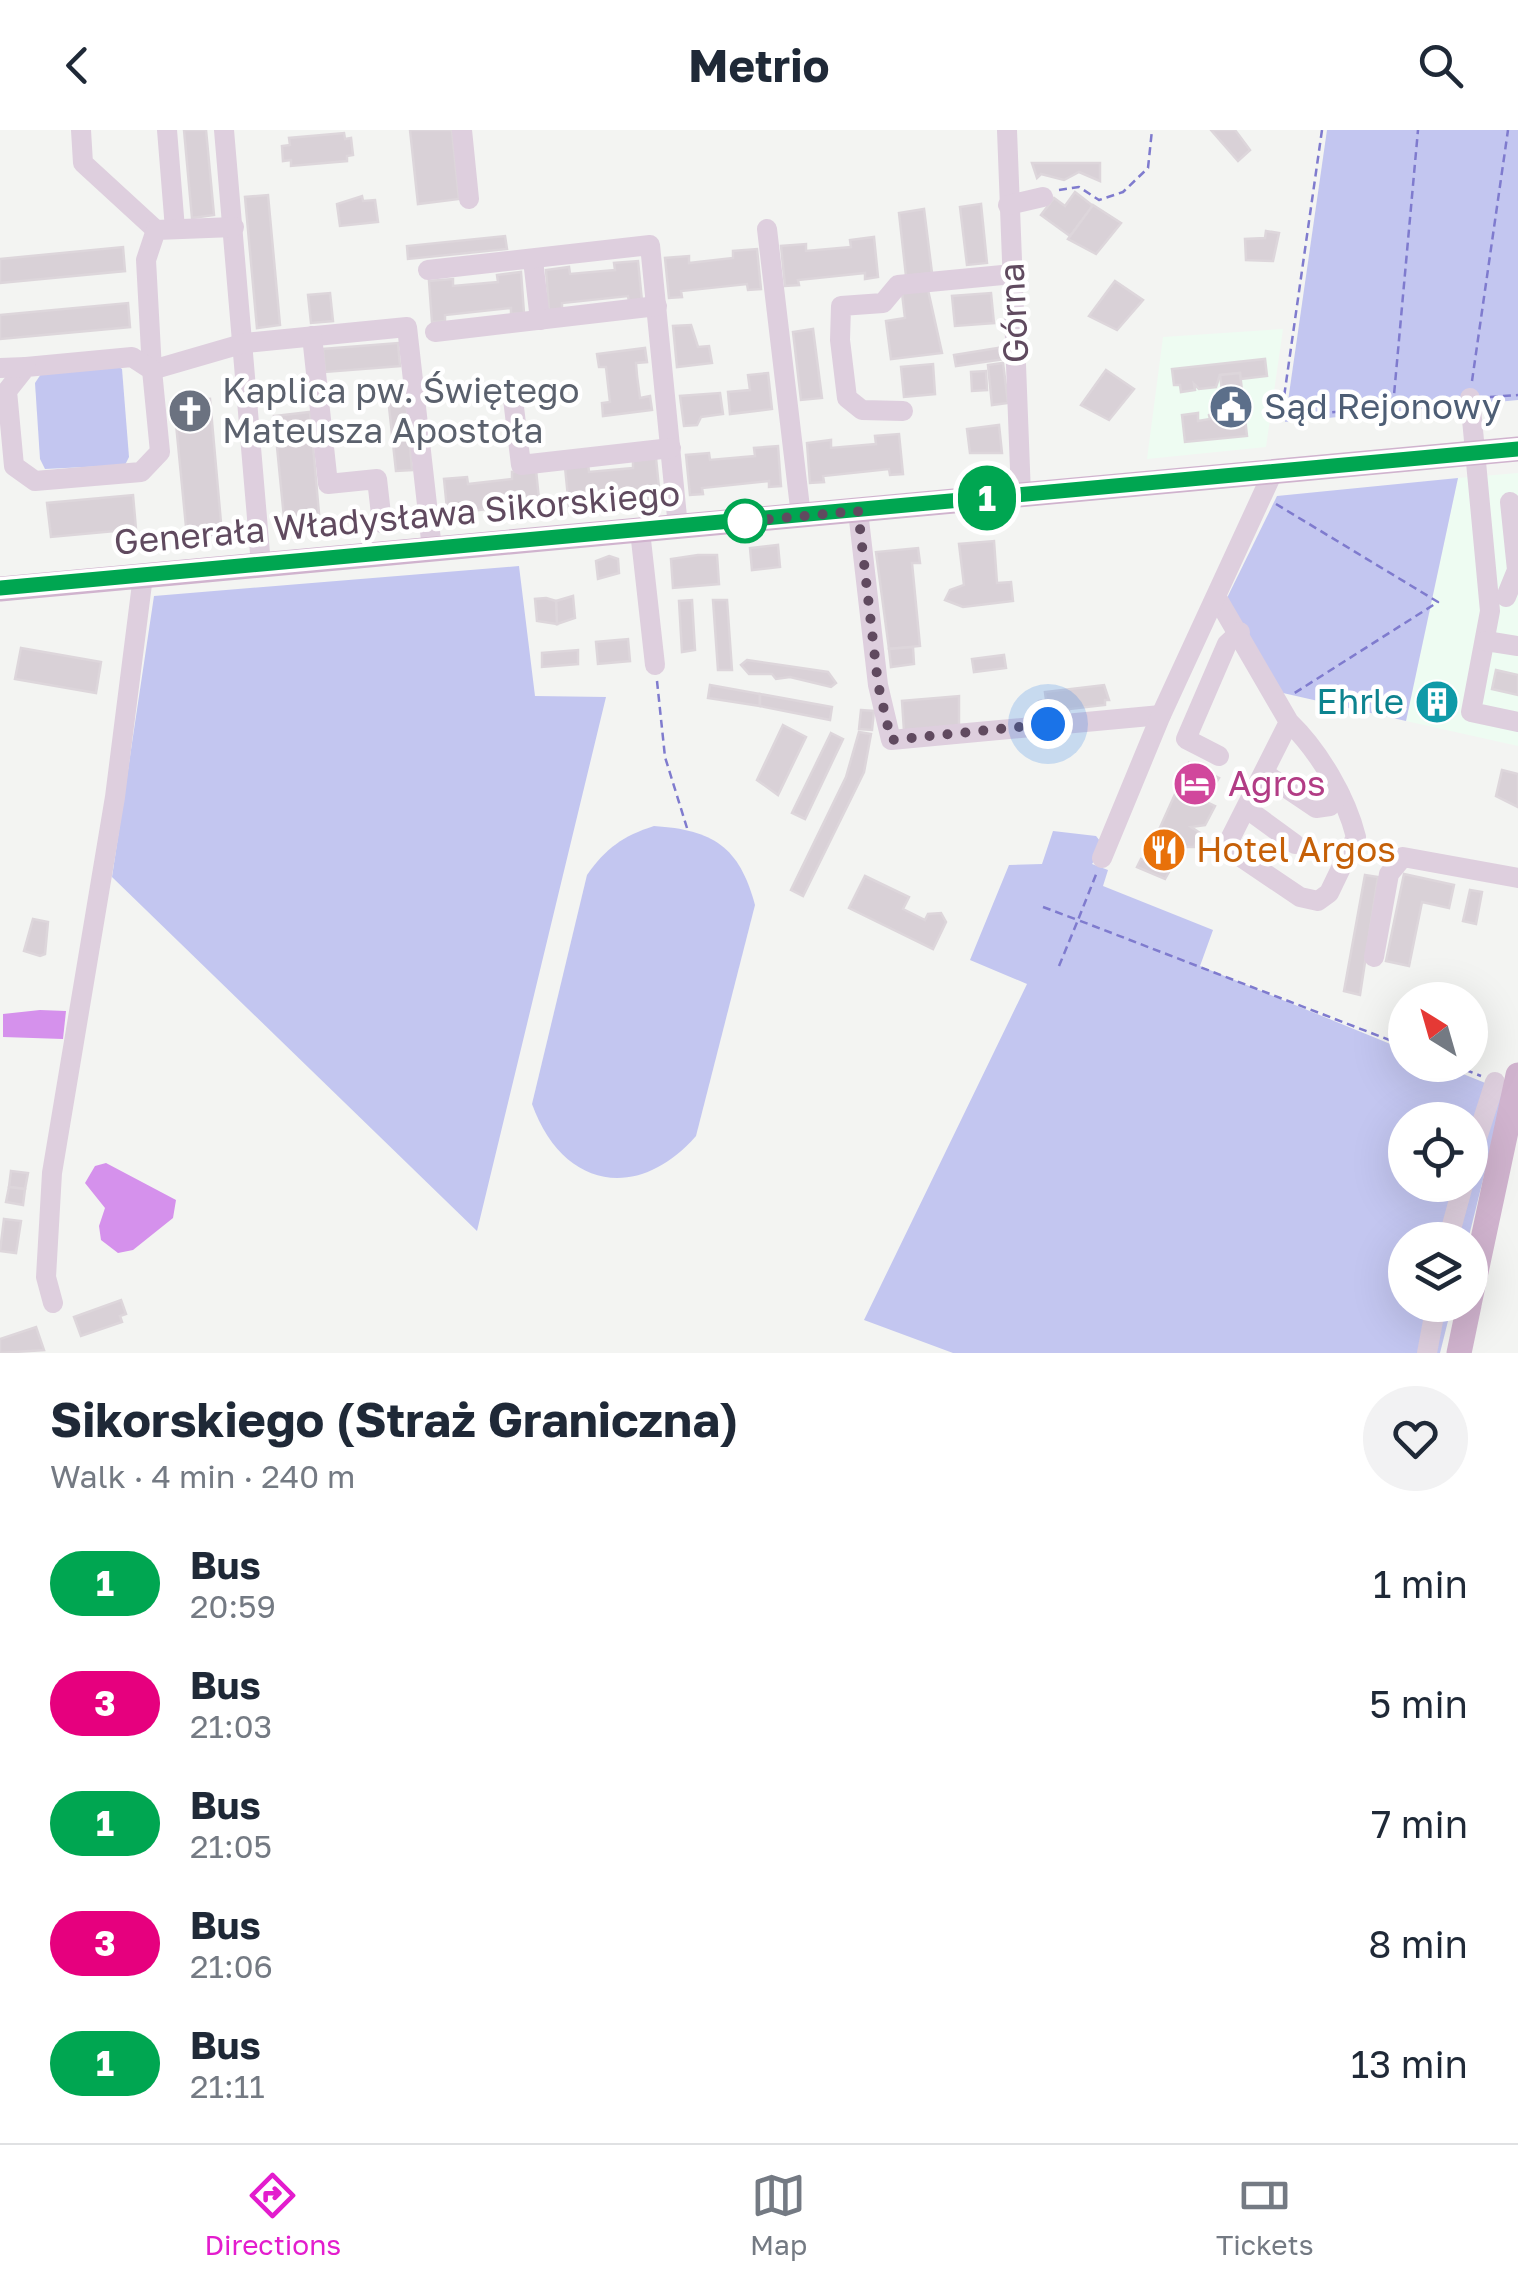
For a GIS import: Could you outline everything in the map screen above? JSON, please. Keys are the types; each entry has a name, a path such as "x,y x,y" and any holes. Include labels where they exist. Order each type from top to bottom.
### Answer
{"main road":[{"name":"Generała Władysława Sikorskiego","path":"0,588 1517,449"},
{"path":"1482,1222 1506,1078"},
{"path":"1458,1353 1465,1322"}],"street":[{"path":"81,130 83,163 166,230 234,227"},
{"path":"26,367 7,391 14,466 35,481 141,472 160,452 146,260 166,230 167,130"},
{"path":"224,130 261,565"},
{"path":"462,130 469,198"},
{"name":"Górna","path":"1007,130 1022,495"},
{"path":"1008,205 1043,197"},
{"path":"766,229 801,516"},
{"path":"428,270 650,245 678,527"},
{"path":"533,260 540,320"},
{"path":"902,411 862,410 847,398 840,340 841,306 882,303 898,285 1013,274"},
{"path":"434,332 657,306"},
{"path":"0,368 132,357 152,370 245,343 406,327 432,549"},
{"path":"312,336 328,484 377,479 382,523"},
{"path":"1470,398 1480,505 1504,598"},
{"path":"513,399 521,465 670,448"},
{"path":"1102,858 1161,715 1273,472"},
{"path":"1480,505 1514,502 1517,570 1486,641 1471,712 1518,722"},
{"path":"858,511 878,684 887,735 896,742 972,730 1161,715"},
{"path":"640,531 655,664"},
{"path":"53,1303 46,1277 52,1173 115,797 143,576"},
{"path":"1217,598 1284,712 1340,795 1356,837 1328,894 1318,901 1300,897 1226,846 1264,774 1284,712"},
{"path":"1219,756 1186,739 1226,644 1240,632"},
{"path":"1486,641 1518,646"},
{"path":"1264,774 1316,808 1330,806 1340,795"},
{"path":"1247,809 1295,844"},
{"path":"1374,957 1389,874 1403,858 1518,878"},
{"path":"1488,1119 1506,1078"},
{"path":"1428,1353 1433,1322"}],"path":[{"path":"1043,197 1066,187 1079,187 1099,200 1124,192 1148,168 1152,130"},
{"path":"1322,130 1284,417 1518,394"},
{"path":"1393,406 1418,130"},
{"path":"1470,398 1508,130"},
{"path":"1271,501 1438,602 1284,712"},
{"path":"655,664 665,757 687,828"},
{"path":"1059,966 1102,858"},
{"path":"1043,907 1388,1039"}],"shaded area":[{"path":"1327,130 1518,130 1518,400 1285,422"},
{"path":"1283,329 1266,447 1147,459 1163,337"},
{"path":"116,365 122,369 129,457 125,465 45,469 40,459 35,383 43,371"},
{"path":"1518,473 1518,746 1406,721 1458,478"},
{"path":"1458,478 1406,721 1283,693 1226,600 1277,496"},
{"path":"519,566 535,696 606,697 477,1231 112,877 154,596"},
{"path":"654,826 692,832 721,845 741,868 755,905 696,1136 650,1171 603,1177 582,1169 562,1154 545,1132 532,1104 587,875 616,844"},
{"path":"1053,831 1096,836 1104,846 1092,864 1108,870 1103,886 1213,930 1200,966 1388,1043 1388,1082 1483,1082 1505,1091 1488,1159 1488,1102 1388,1102 1388,1202 1477,1202 1472,1222 1388,1222 1388,1322 1448,1322 1440,1353 953,1353 864,1320 1027,984 970,960 1009,865 1042,864"},
{"path":"66,1011 63,1039 3,1037 3,1014"},
{"path":"106,1163 176,1200 173,1218 133,1250 118,1253 101,1240 99,1226 105,1208 85,1183 95,1166"}],"building":[{"path":"184,130 206,130 214,215 192,218"},
{"path":"410,130 452,130 459,199 418,204"},
{"path":"1211,130 1235,130 1250,150 1238,161"},
{"path":"344,133 345,139 351,138 353,155 347,156 347,161 291,166 291,160 283,161 282,146 290,145 289,138"},
{"path":"1032,163 1100,163 1100,181 1079,172 1064,180 1041,174 1037,178"},
{"path":"1075,192 1093,206 1070,236 1041,215 1054,198 1065,206"},
{"path":"268,195 280,325 257,328 245,197"},
{"path":"362,196 363,201 375,200 378,222 340,226 337,204"},
{"path":"981,204 987,263 967,265 960,207"},
{"path":"1093,205 1121,223 1096,254 1068,239"},
{"path":"924,209 932,273 906,276 899,213"},
{"path":"1266,231 1279,233 1273,261 1246,260 1245,239 1265,238"},
{"path":"505,236 507,249 408,259 407,246"},
{"path":"874,237 878,277 865,279 865,273 798,280 799,285 785,286 781,246 806,244 806,251 851,247 850,240"},
{"path":"123,247 125,271 0,283 0,259"},
{"path":"757,249 761,289 748,290 747,284 681,291 682,297 669,298 665,258 689,256 689,263 733,258 733,251"},
{"path":"638,261 642,301 629,302 628,296 562,303 562,309 549,310 546,270 569,267 570,274 615,270 614,263"},
{"path":"521,272 524,313 511,314 511,308 445,315 445,321 432,322 429,281 453,279 453,286 498,282 497,275"},
{"path":"1115,281 1143,300 1117,330 1089,316"},
{"path":"928,290 942,353 891,359 886,321 905,318 902,293"},
{"path":"330,293 333,321 311,323 308,295"},
{"path":"991,293 994,323 955,326 952,296"},
{"path":"128,303 130,327 0,339 0,315"},
{"path":"691,325 698,347 709,346 712,363 677,367 673,326"},
{"path":"813,329 822,398 801,400 793,332"},
{"path":"398,343 400,366 325,372 323,349"},
{"path":"1004,347 1005,359 956,366 954,355"},
{"path":"645,348 647,362 636,363 637,376 640,398 650,396 652,410 603,416 602,403 610,402 606,367 599,367 597,354"},
{"path":"1265,359 1267,376 1240,379 1240,373 1220,375 1216,387 1199,389 1194,384 1195,390 1181,392 1180,385 1174,385 1172,369"},
{"path":"1003,363 1008,403 992,405 988,365"},
{"path":"933,364 935,394 904,397 901,367"},
{"path":"1106,370 1134,389 1109,420 1081,405"},
{"path":"986,371 987,390 972,391 971,372"},
{"path":"768,373 772,409 730,414 728,392 750,390 748,375"},
{"name":"Sąd Rejonowy","path":"1240,373 1247,436 1185,442 1182,415 1198,413 1198,421 1210,419 1209,415 1224,405 1220,375"},
{"path":"405,386 412,470 396,471 387,388"},
{"path":"720,393 723,414 701,417 697,425 684,426 680,396"},
{"path":"210,399 222,534 187,537 174,403"},
{"path":"310,412 320,525 285,528 274,416"},
{"path":"999,425 1002,453 970,453 967,429"},
{"path":"899,434 903,474 890,475 889,469 823,476 824,482 810,483 807,443 831,440 831,448 876,444 875,436"},
{"path":"778,446 781,486 769,487 769,481 702,488 703,494 690,495 686,455 709,453 710,460 755,456 754,448"},
{"path":"656,458 660,498 647,499 647,493 581,500 582,505 569,507 565,467 588,464 589,472 633,468 633,460"},
{"path":"536,470 540,509 527,510 527,505 460,512 461,518 448,519 444,479 467,477 468,484 512,479 512,472"},
{"path":"133,495 136,529 51,537 47,503"},
{"path":"994,541 997,583 1011,582 1013,601 963,607 945,600 950,590 964,585 959,544"},
{"path":"778,545 780,567 752,570 750,548"},
{"path":"918,548 920,563 912,563 920,646 889,649 876,552"},
{"path":"717,555 719,584 673,588 671,559"},
{"path":"609,556 618,559 619,573 598,579 596,561"},
{"path":"573,596 575,618 557,624 556,601"},
{"path":"535,599 556,601 557,624 537,621"},
{"path":"692,600 695,650 682,652 679,601"},
{"path":"713,600 727,600 732,670 718,670"},
{"path":"628,639 630,661 598,664 596,642"},
{"path":"913,647 914,664 891,667 889,649"},
{"path":"21,648 101,662 96,693 15,679"},
{"path":"578,650 578,664 542,667 542,653"},
{"path":"1004,655 1006,668 974,672 972,659"},
{"path":"747,660 828,672 836,683 831,687 790,677 776,679 772,674 749,674 741,665"},
{"path":"1496,670 1518,675 1518,695 1492,689"},
{"path":"710,685 760,694 760,706 708,698"},
{"path":"1104,685 1109,700 1105,700 1105,705 1069,709 1069,715 1046,717 1046,712 1040,713 1039,701 1046,700 1045,692"},
{"name":"Ehrle","path":"1433,690 1447,693 1442,715 1428,712"},
{"path":"760,694 832,707 830,720 760,706"},
{"path":"959,696 959,726 904,731 902,701"},
{"path":"861,710 874,711 872,730 859,729"},
{"path":"783,725 806,737 778,795 757,780"},
{"path":"859,732 871,734 864,772 803,896 791,890 846,777"},
{"path":"831,733 843,739 805,819 792,813"},
{"path":"1189,763 1219,778 1204,801 1215,806 1205,825 1191,827 1200,833 1194,847 1183,847 1165,879 1137,867 1141,859 1145,861"},
{"path":"1502,770 1518,774 1518,807 1496,796"},
{"path":"1404,874 1454,885 1449,908 1422,902 1409,966 1386,961"},
{"path":"1365,875 1378,877 1360,995 1344,991"},
{"path":"865,876 909,897 903,909 925,920 928,914 941,913 946,922 933,949 849,908"},
{"path":"1470,890 1482,892 1476,924 1463,921"},
{"path":"33,919 48,922 45,954 40,956 24,951"},
{"path":"11,1171 28,1173 25,1189 9,1187"},
{"path":"9,1187 25,1189 23,1205 6,1202"},
{"path":"4,1219 21,1221 16,1253 0,1251"},
{"path":"121,1300 126,1314 120,1316 122,1322 81,1336 74,1317"},
{"path":"36,1327 44,1350 0,1353 0,1339"}],"bus line":[{"name":"1","path":"0,588 1518,449"}],"place":[{"name":"Sąd Rejonowy","path":"1231,407"},
{"name":"Kaplica pw. Świętego Mateusza Apostoła","path":"190,411"},
{"name":"Ehrle","path":"1437,702"},
{"name":"Agros","path":"1195,784"},
{"name":"Hotel Argos","path":"1164,850"}],"route":[{"path":"745,521 739,522 858,511 878,684 891,740 1048,724"}]}
